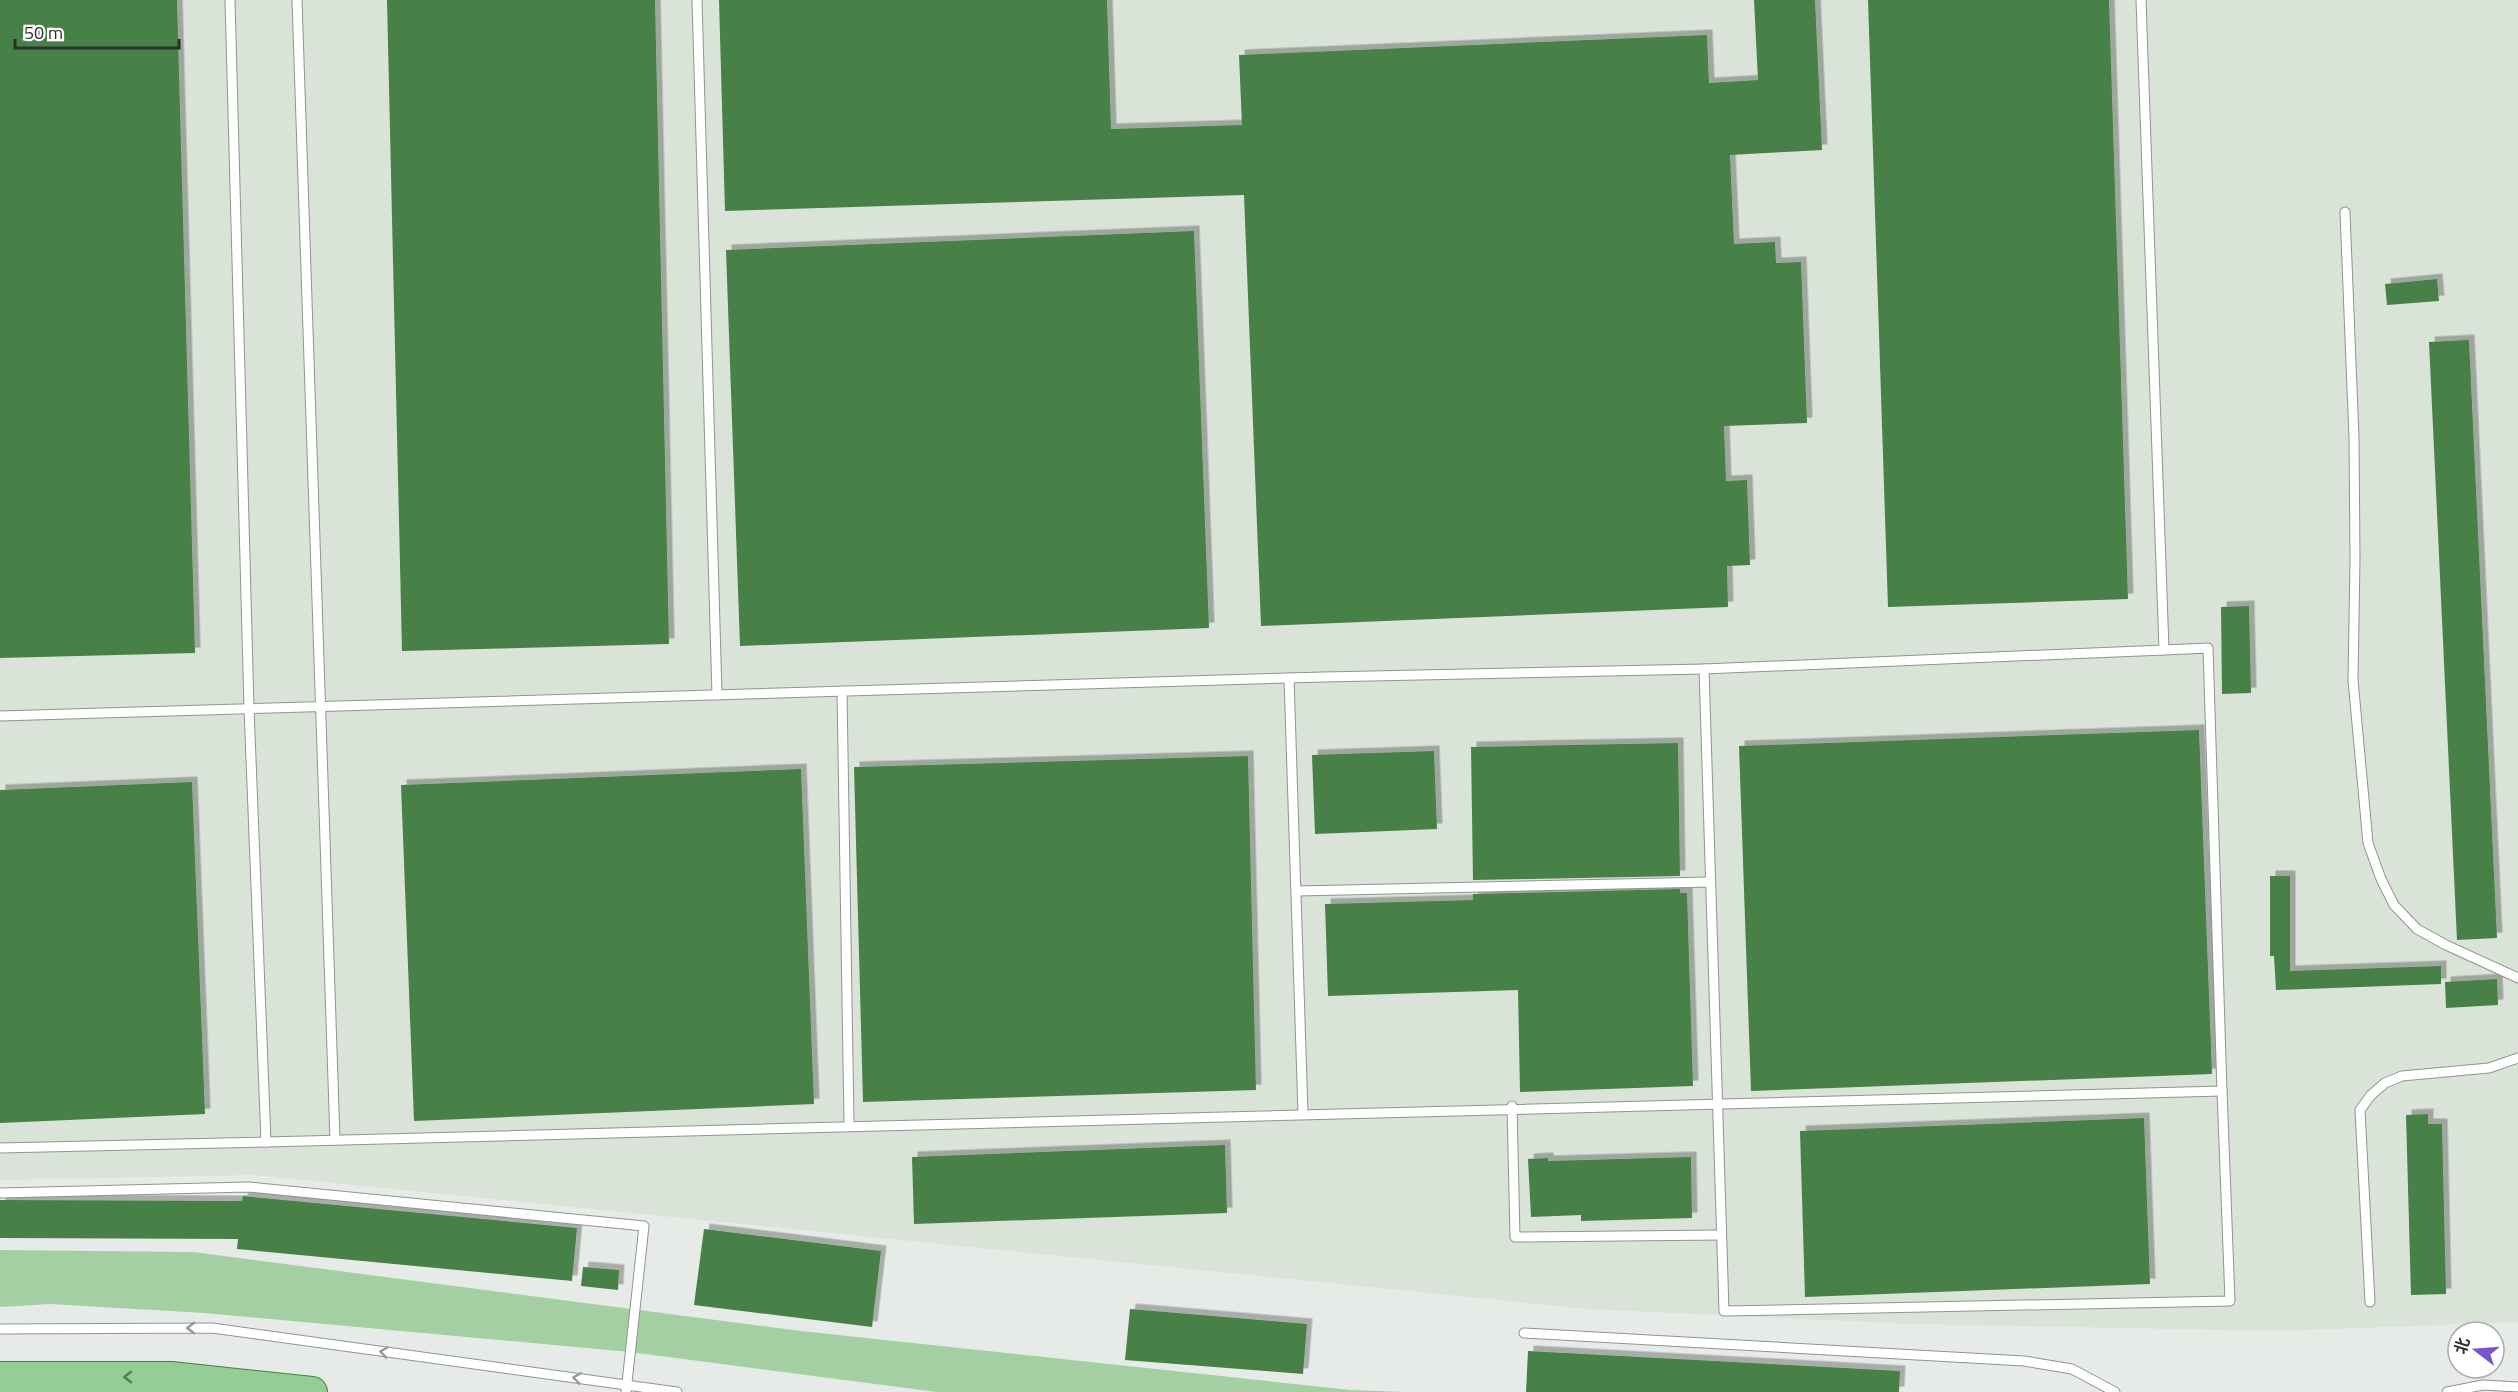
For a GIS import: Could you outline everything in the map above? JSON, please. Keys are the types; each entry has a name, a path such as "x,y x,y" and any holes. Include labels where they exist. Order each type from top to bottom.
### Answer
{"main road":[{"path":"0,1377 171,1377 264,1385 312,1392"}],"lane":[{"path":"231,0 249,708 266,1142"},
{"path":"297,0 335,1140"},
{"path":"697,0 717,695"},
{"path":"2141,0 2164,650"},
{"path":"2345,212 2354,438 2353,680 2368,843 2380,879 2394,905 2417,929 2518,978"},
{"path":"0,716 1289,678 1704,669 2208,648 2230,1301 1724,1311 1704,669"},
{"path":"1289,678 1303,1113"},
{"path":"842,691 849,1123"},
{"path":"1297,891 1710,882"},
{"path":"2370,1302 2360,1110 2371,1095 2385,1083 2402,1076 2489,1068 2518,1059"},
{"path":"0,1148 1717,1100 2222,1091"},
{"path":"1512,1106 1515,1238 1721,1235"},
{"path":"0,1192 248,1187 644,1226 626,1388"},
{"path":"0,1329 212,1328 626,1388 677,1392"},
{"path":"1524,1333 2024,1361 2072,1369 2115,1392"},
{"path":"2447,1392 2483,1385 2518,1386"}],"shaded area":[{"path":"0,0 2518,0 2518,1322 2446,1320 2446,1325 2276,1331 1911,1324 1587,1309 255,1175 0,1180"}],"green space":[{"path":"0,1250 193,1252 801,1331 1350,1390 1403,1392 937,1392 630,1352 204,1313 50,1304 0,1307"}],"building":[{"path":"0,0 177,0 195,653 0,658"},
{"path":"387,0 655,0 669,644 402,651"},
{"path":"719,0 1107,0 1111,129 1242,125 1239,55 1707,35 1709,83 1758,80 1754,0 1815,0 1822,150 1730,155 1734,244 1775,242 1776,263 1801,262 1807,423 1724,426 1726,481 1747,480 1750,565 1727,566 1728,607 1261,626 1244,195 725,211"},
{"path":"1868,0 2109,0 2128,599 1888,607"},
{"path":"1194,231 1209,628 740,646 726,250"},
{"path":"2437,279 2439,301 2387,305 2385,284"},
{"path":"2469,340 2497,938 2457,940 2429,342"},
{"path":"2249,606 2251,693 2222,694 2221,607"},
{"path":"2199,730 2212,1074 1751,1091 1739,746"},
{"path":"1678,743 1680,876 1473,880 1471,747"},
{"path":"1434,751 1437,829 1315,834 1312,755"},
{"path":"1248,756 1256,1090 863,1102 854,767"},
{"path":"801,769 814,1104 414,1121 401,785"},
{"path":"192,782 205,1114 0,1123 0,790"},
{"path":"2270,876 2290,876 2290,971 2441,966 2441,984 2276,990 2274,956 2270,956"},
{"path":"1680,889 1680,893 1687,893 1693,1086 1520,1092 1518,990 1328,996 1325,904 1473,900 1473,894"},
{"path":"2497,979 2498,1005 2446,1008 2445,982"},
{"path":"2428,1114 2428,1124 2442,1124 2446,1294 2411,1295 2406,1115"},
{"path":"2144,1118 2150,1284 1805,1297 1800,1131"},
{"path":"1225,1145 1227,1213 914,1224 912,1157"},
{"path":"1691,1157 1692,1218 1581,1221 1581,1215 1531,1217 1528,1159 1548,1158 1548,1161"},
{"path":"243,1196 577,1228 572,1281 237,1249 238,1239 0,1238 0,1200 242,1201"},
{"path":"704,1229 881,1251 872,1327 694,1305"},
{"path":"583,1267 619,1270 618,1290 581,1286"},
{"path":"1130,1309 1307,1324 1303,1374 1125,1360"},
{"path":"1528,1351 1900,1371 1899,1392 1526,1392"}]}
